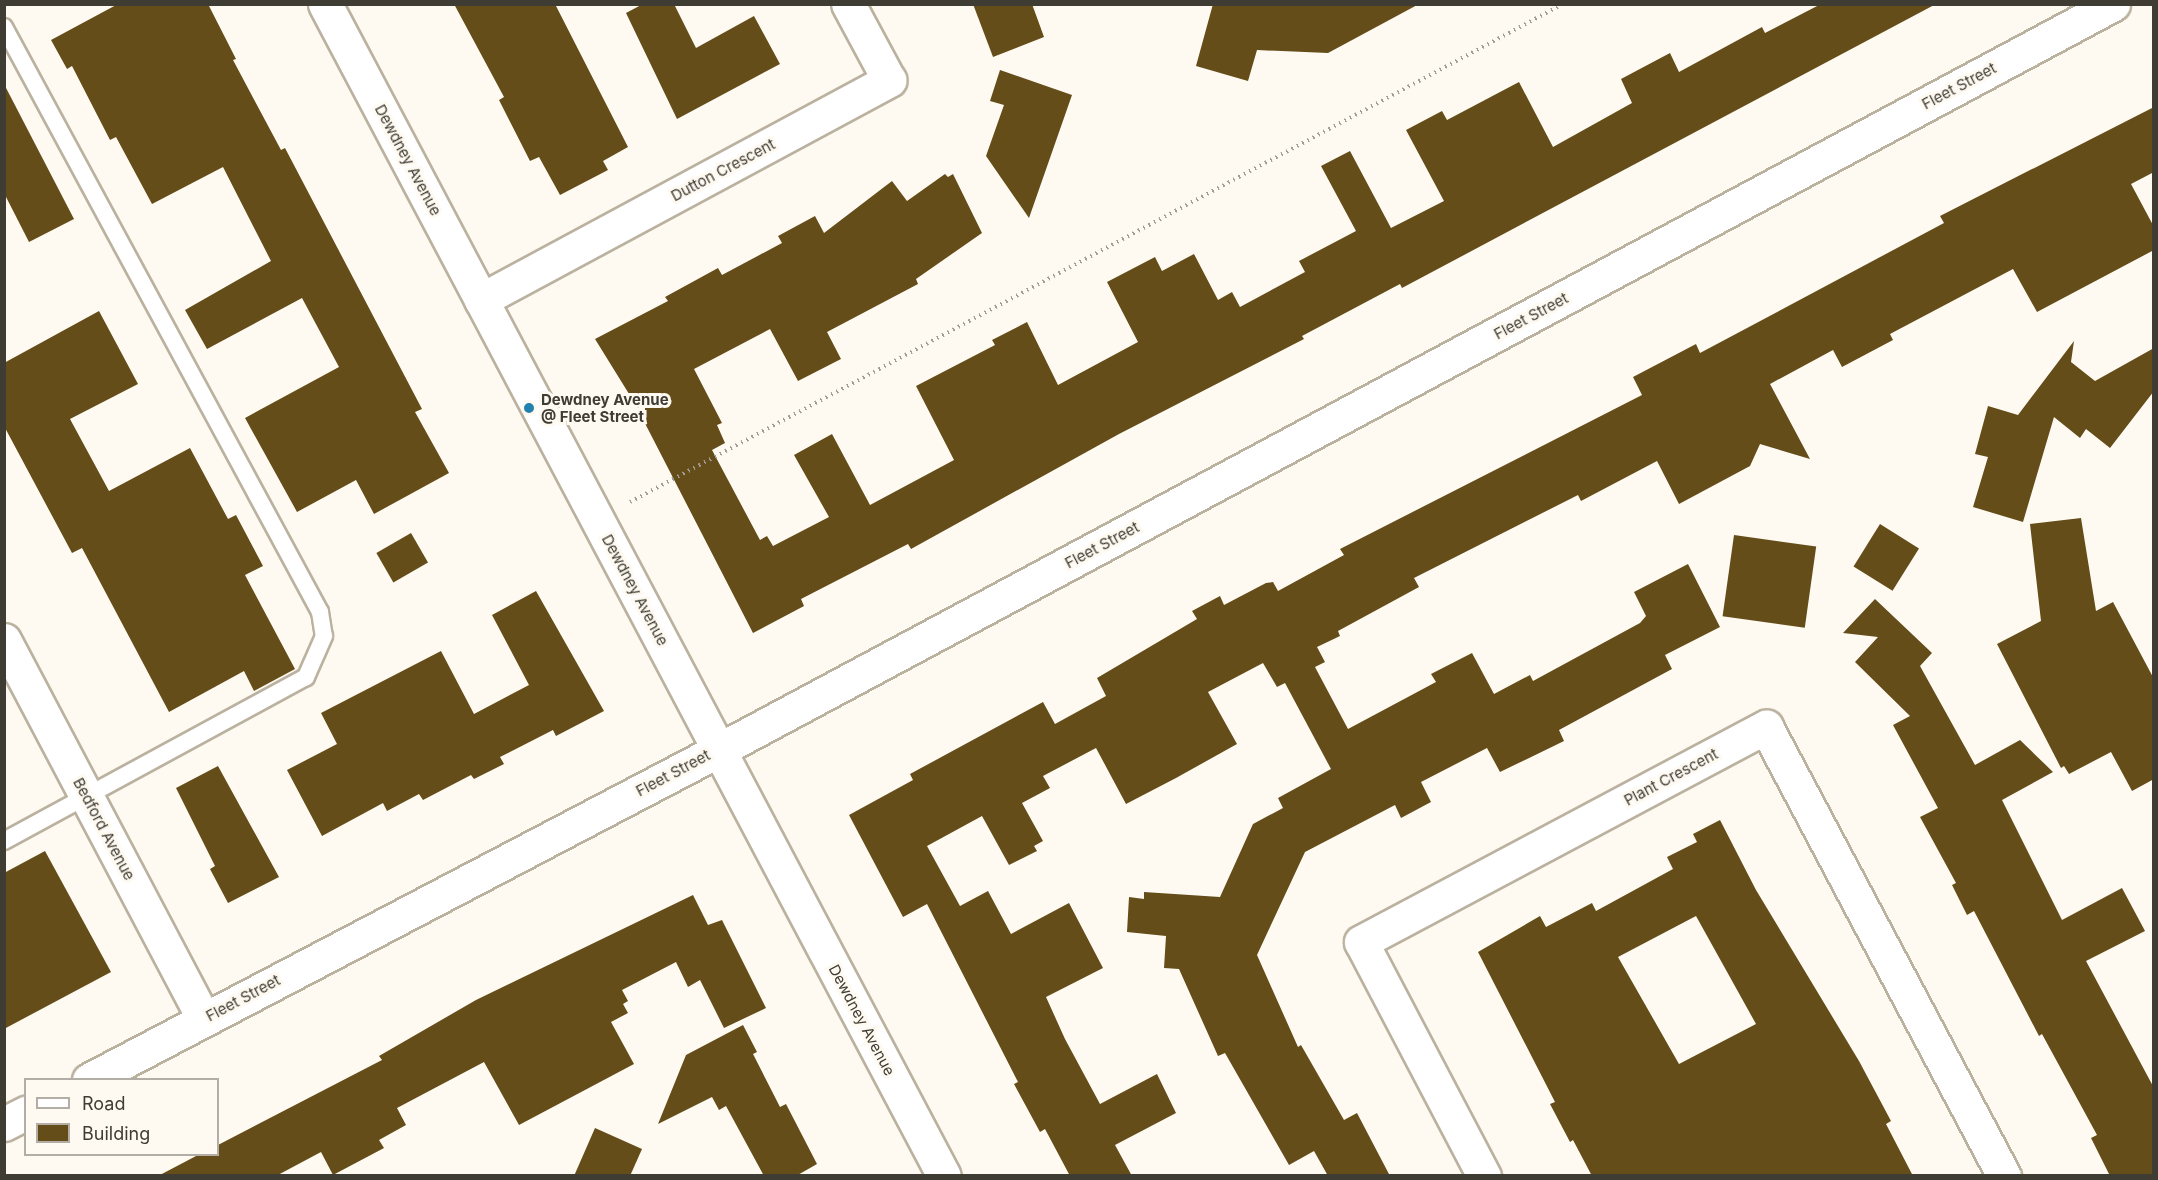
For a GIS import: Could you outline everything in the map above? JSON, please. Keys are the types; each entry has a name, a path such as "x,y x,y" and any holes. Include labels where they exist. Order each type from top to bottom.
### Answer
{"street":[{"name":"Dewdney Avenue","path":"325,4 944,1176"},
{"name":"Dutton Crescent","path":"482,300 889,80 848,4"},
{"name":"Fleet Street","path":"93,1078 719,750 2113,4"},
{"name":"Bedford Avenue","path":"4,640 204,1019"},
{"name":"Plant Crescent","path":"1484,1176 1361,942 1766,727 2004,1176"},
{"path":"4,1124 24,1114"}],"lane":[{"path":"4,27 320,612 324,636 318,658 306,676 4,841"}],"path":[{"path":"597,520 1563,4"}],"building":[{"path":"118,4 208,4 236,59 233,60 281,150 285,148 422,409 415,412 449,473 374,514 356,480 297,512 245,418 339,367 302,298 207,349 185,310 271,261 223,167 152,204 116,137 110,140 72,66 67,69 51,40"},
{"path":"454,4 555,4 628,147 603,161 608,170 560,195 539,157 530,161 499,100 504,97"},
{"path":"643,4 674,4 696,48 754,16 780,64 677,119 626,13"},
{"path":"973,4 1032,4 1044,37 993,57"},
{"path":"1213,4 1419,4 1328,53 1257,50 1248,81 1196,66"},
{"path":"1821,4 1936,4 1402,288 1400,284 1302,336 1304,339 1119,434 911,549 908,544 801,599 804,606 753,633 634,402 595,339 668,301 665,297 718,268 722,275 782,243 778,236 815,216 824,233 892,181 907,201 945,174 948,177 953,174 982,233 916,279 918,284 827,332 841,359 798,381 770,329 694,369 722,423 717,425 725,443 712,450 760,540 767,536 773,546 829,517 794,455 832,434 870,505 954,460 916,386 995,345 992,340 1027,322 1058,385 1138,342 1107,282 1155,257 1162,271 1194,254 1218,300 1232,292 1240,307 1305,272 1299,261 1356,231 1321,166 1350,151 1391,228 1444,201 1406,130 1442,111 1447,120 1519,82 1553,147 1632,103 1621,79 1670,53 1679,72 1762,27 1765,33"},
{"path":"1000,70 1072,95 1029,218 986,156 1004,105 990,101"},
{"path":"4,84 74,219 29,242 4,193"},
{"path":"2154,107 2154,172 2131,184 2154,227 2154,250 2037,312 2013,269 1890,334 1893,340 1842,367 1833,350 1770,384 1810,459 1760,444 1750,466 1679,504 1657,461 1581,501 1578,495 1414,578 1419,587 1338,631 1340,636 1317,647 1325,662 1315,667 1348,729 1436,682 1431,674 1472,653 1494,694 1530,675 1533,681 1640,623 1646,616 1634,592 1688,564 1720,627 1665,655 1672,669 1559,730 1564,741 1500,772 1487,748 1421,782 1431,802 1401,818 1395,805 1305,852 1257,955 1298,1047 1301,1045 1344,1120 1357,1113 1390,1176 1328,1176 1314,1151 1289,1165 1225,1053 1218,1056 1179,969 1164,968 1166,936 1127,932 1129,897 1144,899 1144,892 1220,897 1253,824 1283,808 1278,798 1331,769 1285,683 1277,687 1263,663 1208,692 1237,744 1176,778 1126,804 1096,748 1043,776 1050,788 1022,803 1043,841 1034,846 1037,851 1009,865 982,816 927,846 960,906 988,891 1011,934 1069,903 1103,968 1046,997 1065,1039 1100,1104 1157,1074 1176,1113 1115,1145 1132,1176 1070,1176 1045,1129 1040,1132 1014,1084 1018,1082 927,904 903,917 849,815 913,780 910,774 1043,702 1055,724 1106,696 1097,678 1197,619 1192,611 1220,596 1224,605 1266,583 1273,582 1278,591 1344,555 1340,549 1642,395 1633,377 1696,344 1700,353 1944,223 1940,216"},
{"path":"99,311 138,384 70,419 109,491 190,448 228,519 236,515 263,566 245,575 295,669 254,691 244,671 169,712 82,548 72,553 4,426 4,363"},
{"path":"2074,341 2071,362 2095,381 2154,348 2154,391 2110,448 2086,429 2080,438 2054,417 2023,522 1973,507 1988,457 1975,454 1988,406 2018,415"},
{"path":"2081,518 2096,611 2113,602 2154,679 2154,779 2132,791 2111,752 2069,774 2064,766 2061,768 1997,644 2041,621 2030,524"},
{"path":"1880,524 1919,548 1893,591 1854,566"},
{"path":"411,533 428,562 393,582 376,553"},
{"path":"1734,535 1816,547 1805,628 1723,616"},
{"path":"536,591 604,711 556,736 553,730 500,757 504,764 474,779 471,775 423,800 419,794 387,811 383,803 322,836 287,770 337,744 321,713 441,651 474,714 529,685 492,615"},
{"path":"1875,599 1932,653 1920,666 1975,765 2020,740 2053,772 2002,800 2062,920 2122,888 2145,931 2086,961 2154,1088 2154,1176 2110,1176 2091,1138 2097,1135 2042,1034 2039,1036 1974,911 1967,915 1952,885 1956,883 1920,817 1938,808 1893,725 1910,716 1855,662 1878,637 1843,633"},
{"path":"218,766 279,877 228,903 210,869 215,866 176,788"},
{"path":"1720,820 1756,890 1859,1061 1891,1121 1886,1124 1913,1176 1592,1176 1573,1140 1570,1142 1550,1104 1555,1102 1478,952 1540,916 1546,927 1592,903 1596,911 1673,869 1667,857 1697,842 1693,834","holes":["1696,916 1756,1024 1679,1064 1618,957"]},
{"path":"45,851 111,972 4,1029 4,873"},
{"path":"693,895 708,925 722,920 766,1008 724,1028 700,980 688,987 676,962 622,990 628,1001 623,1004 628,1013 611,1022 634,1064 519,1125 484,1062 397,1108 406,1125 379,1140 384,1148 333,1175 321,1152 276,1176 158,1176 196,1156 219,1156 219,1144 382,1060 379,1056 476,1000"},
{"path":"743,1025 757,1052 753,1054 780,1107 786,1104 817,1164 796,1176 764,1176 726,1106 719,1110 712,1097 658,1124 686,1055"},
{"path":"595,1128 642,1149 630,1176 574,1176"}],"place":[{"name":"Dewdney Avenue @ Fleet Street","path":"529,408"}]}
